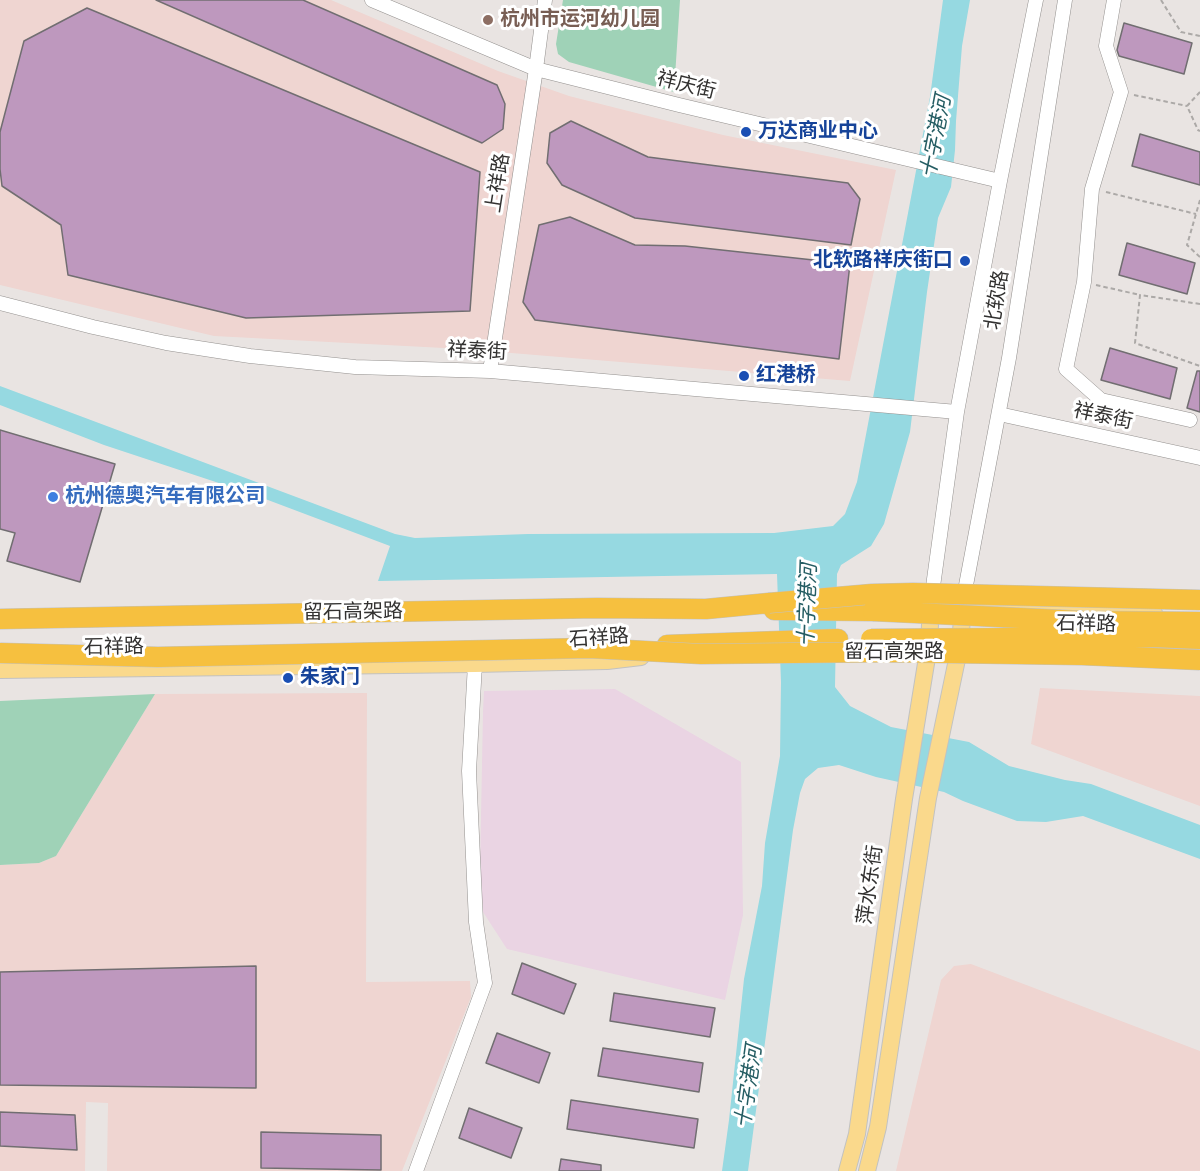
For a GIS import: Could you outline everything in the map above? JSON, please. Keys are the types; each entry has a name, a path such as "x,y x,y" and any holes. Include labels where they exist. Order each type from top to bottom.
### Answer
{"highway":[{"name":"留石高架路","path":"706,609 913,592 1200,600"},
{"name":"留石高架路","path":"0,619 597,608 873,611 1083,621 1200,622"},
{"name":"留石高架路","path":"0,653 158,657 589,648 838,639 1152,637 1200,639"},
{"name":"留石高架路","path":"589,648 701,654 884,652 1082,655 1200,660"}],"main road":[{"name":"石祥路","path":"0,610 848,598 1200,614"},
{"name":"萍水东街","path":"847,1171 857,1134 904,799 929,645 931,603"},
{"path":"867,1171 878,1127 928,798 960,645 963,605"},
{"name":"石祥路","path":"0,670 607,661 704,650 846,646 960,645 1200,649"}],"street":[{"name":"祥庆街","path":"372,0 536,69 1000,181"},
{"name":"上祥路","path":"490,371 545,0"},
{"name":"北软路","path":"931,603 957,412 1036,0"},
{"name":"北软路","path":"963,605 1009,358 1065,0"},
{"path":"1114,0 1106,46 1122,93 1092,189 1084,282 1066,369 1101,400 1190,420"},
{"name":"祥泰街","path":"0,303 166,343 250,357 356,367 490,371 957,412"},
{"name":"祥泰街","path":"999,414 1200,458"},
{"path":"416,1171 485,983 476,922 469,771 475,664"}],"path":[{"path":"1161,0 1182,32 1200,36"},
{"path":"1187,106 1200,92"},
{"path":"1122,93 1187,106"},
{"path":"1187,106 1200,131"},
{"path":"1092,189 1196,214"},
{"path":"1200,200 1187,245 1200,257"},
{"path":"1084,282 1140,295 1200,304"},
{"path":"1140,295 1135,343 1200,366"}],"shaded area":[{"path":"0,0 331,0 498,71 569,96 723,135 896,170 850,381 463,349 214,336 0,285"},
{"path":"1040,688 1200,696 1200,806 1031,744"},
{"path":"615,689 741,762 743,915 725,1000 507,949 483,912 480,869 484,691"},
{"path":"367,693 366,982 470,981 471,997 402,1171 107,1171 108,1103 86,1102 85,1171 0,1171 0,865 39,863 56,856 155,694"},
{"path":"971,964 1200,1051 1200,1171 896,1171 941,980 954,966"}],"green space":[{"path":"563,0 680,0 674,92 569,62 558,54 556,44"},
{"path":"155,694 56,856 39,863 0,865 0,701"}],"water":[{"name":"十字港河","path":"943,0 970,0 962,46 951,187 938,218 910,432 884,524 871,546 841,565 837,574 835,687 850,706 891,727 969,742 1009,766 1091,784 1200,825 1200,859 1083,816 1046,822 1017,821 944,792 876,777 839,765 818,768 805,779 793,830 748,1171 722,1171 744,979 762,886 765,843 780,756 781,682 777,574 378,581 390,546 252,494 104,445 0,405 0,386 395,534 415,538 528,534 774,533 833,526 845,514 857,482 930,97"}],"building":[{"path":"156,0 303,0 497,85 505,104 503,129 482,143"},
{"path":"87,8 480,172 470,311 246,318 68,275 61,225 2,186 0,132 24,41"},
{"path":"1124,23 1192,43 1184,74 1119,56 1117,50"},
{"path":"571,121 648,157 848,183 860,199 851,245 635,218 562,185 547,163 550,133"},
{"path":"1140,134 1200,152 1200,185 1132,166"},
{"path":"570,217 635,245 685,246 850,264 839,359 535,320 523,302 539,225"},
{"path":"1127,243 1195,263 1187,294 1119,275"},
{"path":"1110,348 1177,368 1170,399 1101,380"},
{"path":"1197,371 1200,371 1200,412 1187,408"},
{"name":"杭州德奥汽车有限公司","path":"0,430 115,464 80,582 7,561 15,533 0,529"},
{"path":"522,963 576,984 564,1014 512,994"},
{"path":"256,966 256,1088 0,1085 0,972"},
{"path":"614,993 715,1008 710,1037 610,1021"},
{"path":"497,1033 550,1053 539,1083 486,1063"},
{"path":"603,1048 703,1063 699,1092 598,1076"},
{"path":"571,1100 698,1119 694,1148 567,1129"},
{"path":"469,1108 522,1128 511,1158 459,1138"},
{"path":"0,1112 75,1115 77,1150 0,1146"},
{"path":"261,1132 381,1135 381,1170 261,1168"},
{"path":"561,1159 601,1165 601,1171 559,1171"}],"place":[{"name":"杭州市运河幼儿园","path":"488,20"},
{"name":"万达商业中心","path":"746,132"},
{"name":"北软路祥庆街口","path":"965,261"},
{"name":"红港桥","path":"744,376"},
{"name":"杭州德奥汽车有限公司","path":"53,497"},
{"name":"朱家门","path":"288,678"}]}
